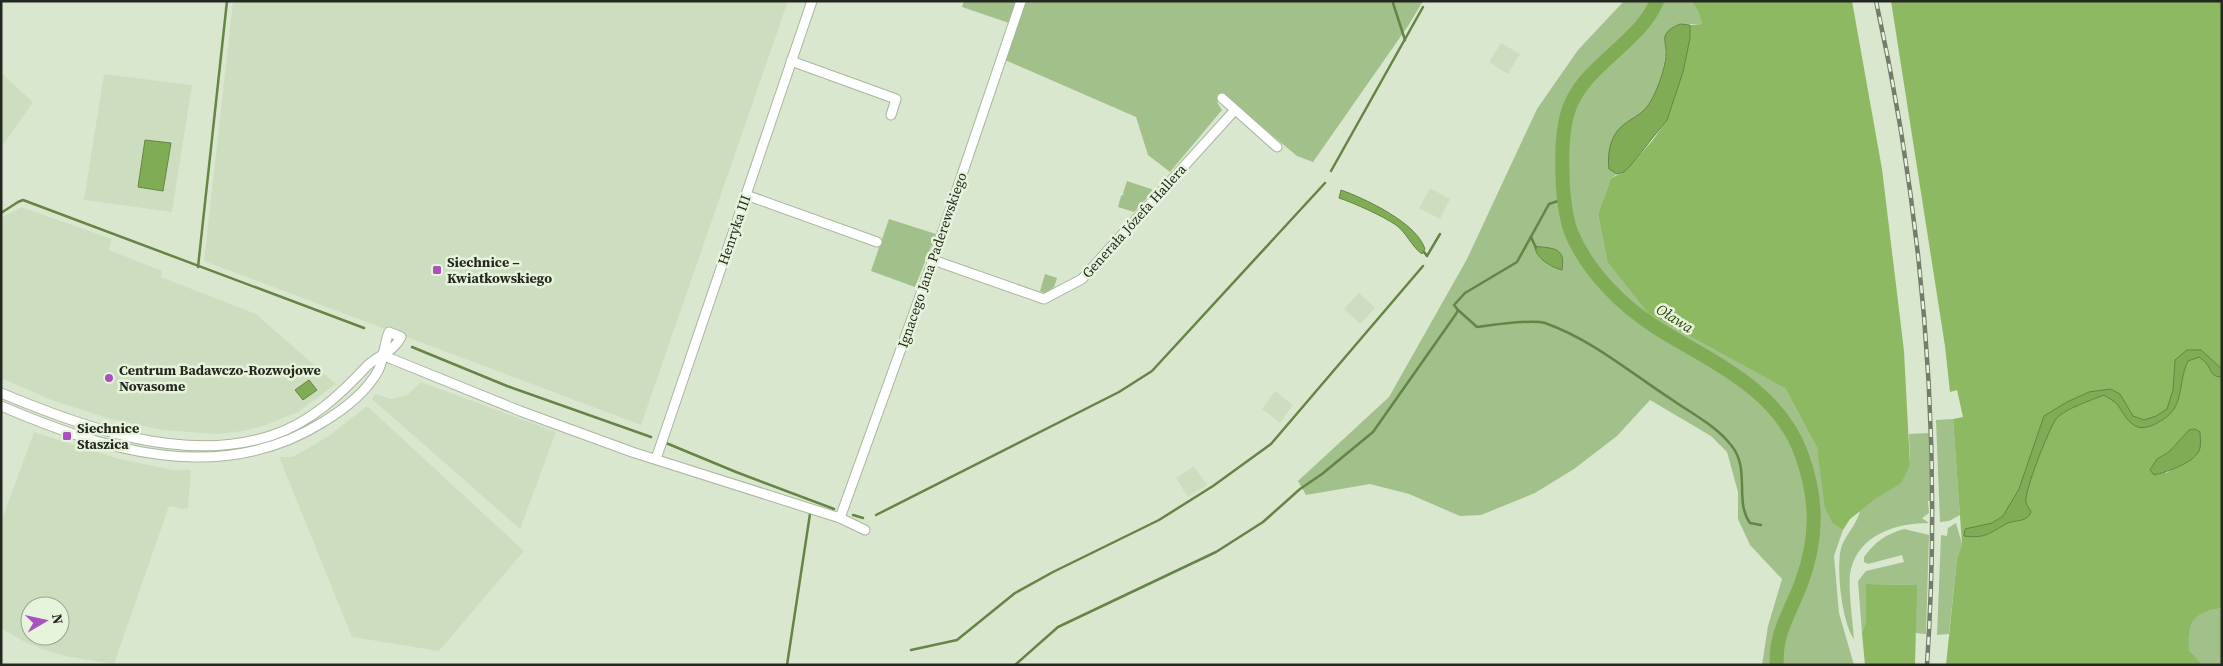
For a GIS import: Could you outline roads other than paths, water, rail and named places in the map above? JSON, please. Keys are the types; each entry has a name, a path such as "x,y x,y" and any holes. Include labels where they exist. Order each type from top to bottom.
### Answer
{"street":[{"name":"Henryka III","path":"656,460 812,1"},
{"name":"Ignacego Jana Paderewskiego","path":"840,518 933,260 1021,1"},
{"path":"791,61 896,99 891,115"},
{"path":"1222,98 1234,111 1277,147"},
{"name":"Generała Józefa Hallera","path":"933,260 1044,299 1082,280 1234,111"},
{"path":"746,195 877,242"},
{"path":"382,355 520,411 656,460 840,518 865,530"},
{"path":"1,392 73,420 162,442 206,447 246,442 274,435 313,415 332,401 367,366 382,355"},
{"path":"1,406 52,428 112,445 178,457 226,457 274,447 311,430 336,414 366,387 377,372 382,355"}],"waterway":[{"path":"198,267 227,1"},
{"name":"Oława","path":"1657,1 1637,31 1596,69 1574,98 1567,115 1563,142 1562,161 1565,210 1571,232 1578,246 1596,274 1607,286 1644,319 1720,365 1759,394 1776,411 1790,430 1801,453 1811,486 1814,518 1813,534 1807,567 1781,633 1778,644 1777,665"},
{"path":"1393,3 1405,40"},
{"path":"1331,171 1423,7"},
{"path":"876,515 1119,392 1152,371 1325,183"},
{"path":"1015,665 1058,627 1216,552 1263,522 1300,489 1322,474 1373,432 1456,314 1458,310 1454,305 1465,293 1517,262 1549,204 1564,199"},
{"path":"1,213 23,200 364,328"},
{"path":"1424,252 1427,256 1440,234"},
{"path":"1531,237 1536,248"},
{"path":"911,650 957,640 1015,593 1053,572 1159,520 1213,486 1271,444 1423,266"},
{"path":"1458,310 1477,327 1539,322 1563,330 1612,358 1704,421 1719,432 1737,454 1742,474 1745,514 1750,523 1761,525"},
{"path":"412,347 507,386 651,437"},
{"path":"666,443 834,509"},
{"path":"787,665 810,514"},
{"path":"853,515 863,518"}],"railway":[{"path":"1876,1 1893,83 1906,165 1925,331 1930,414 1932,498 1927,665"}],"place":[{"name":"Siechnice – Kwiatkowskiego","path":"437,270"},
{"name":"Centrum Badawczo-Rozwojowe Novasome","path":"109,378"},
{"name":"Siechnice Staszica","path":"67,436"}]}
